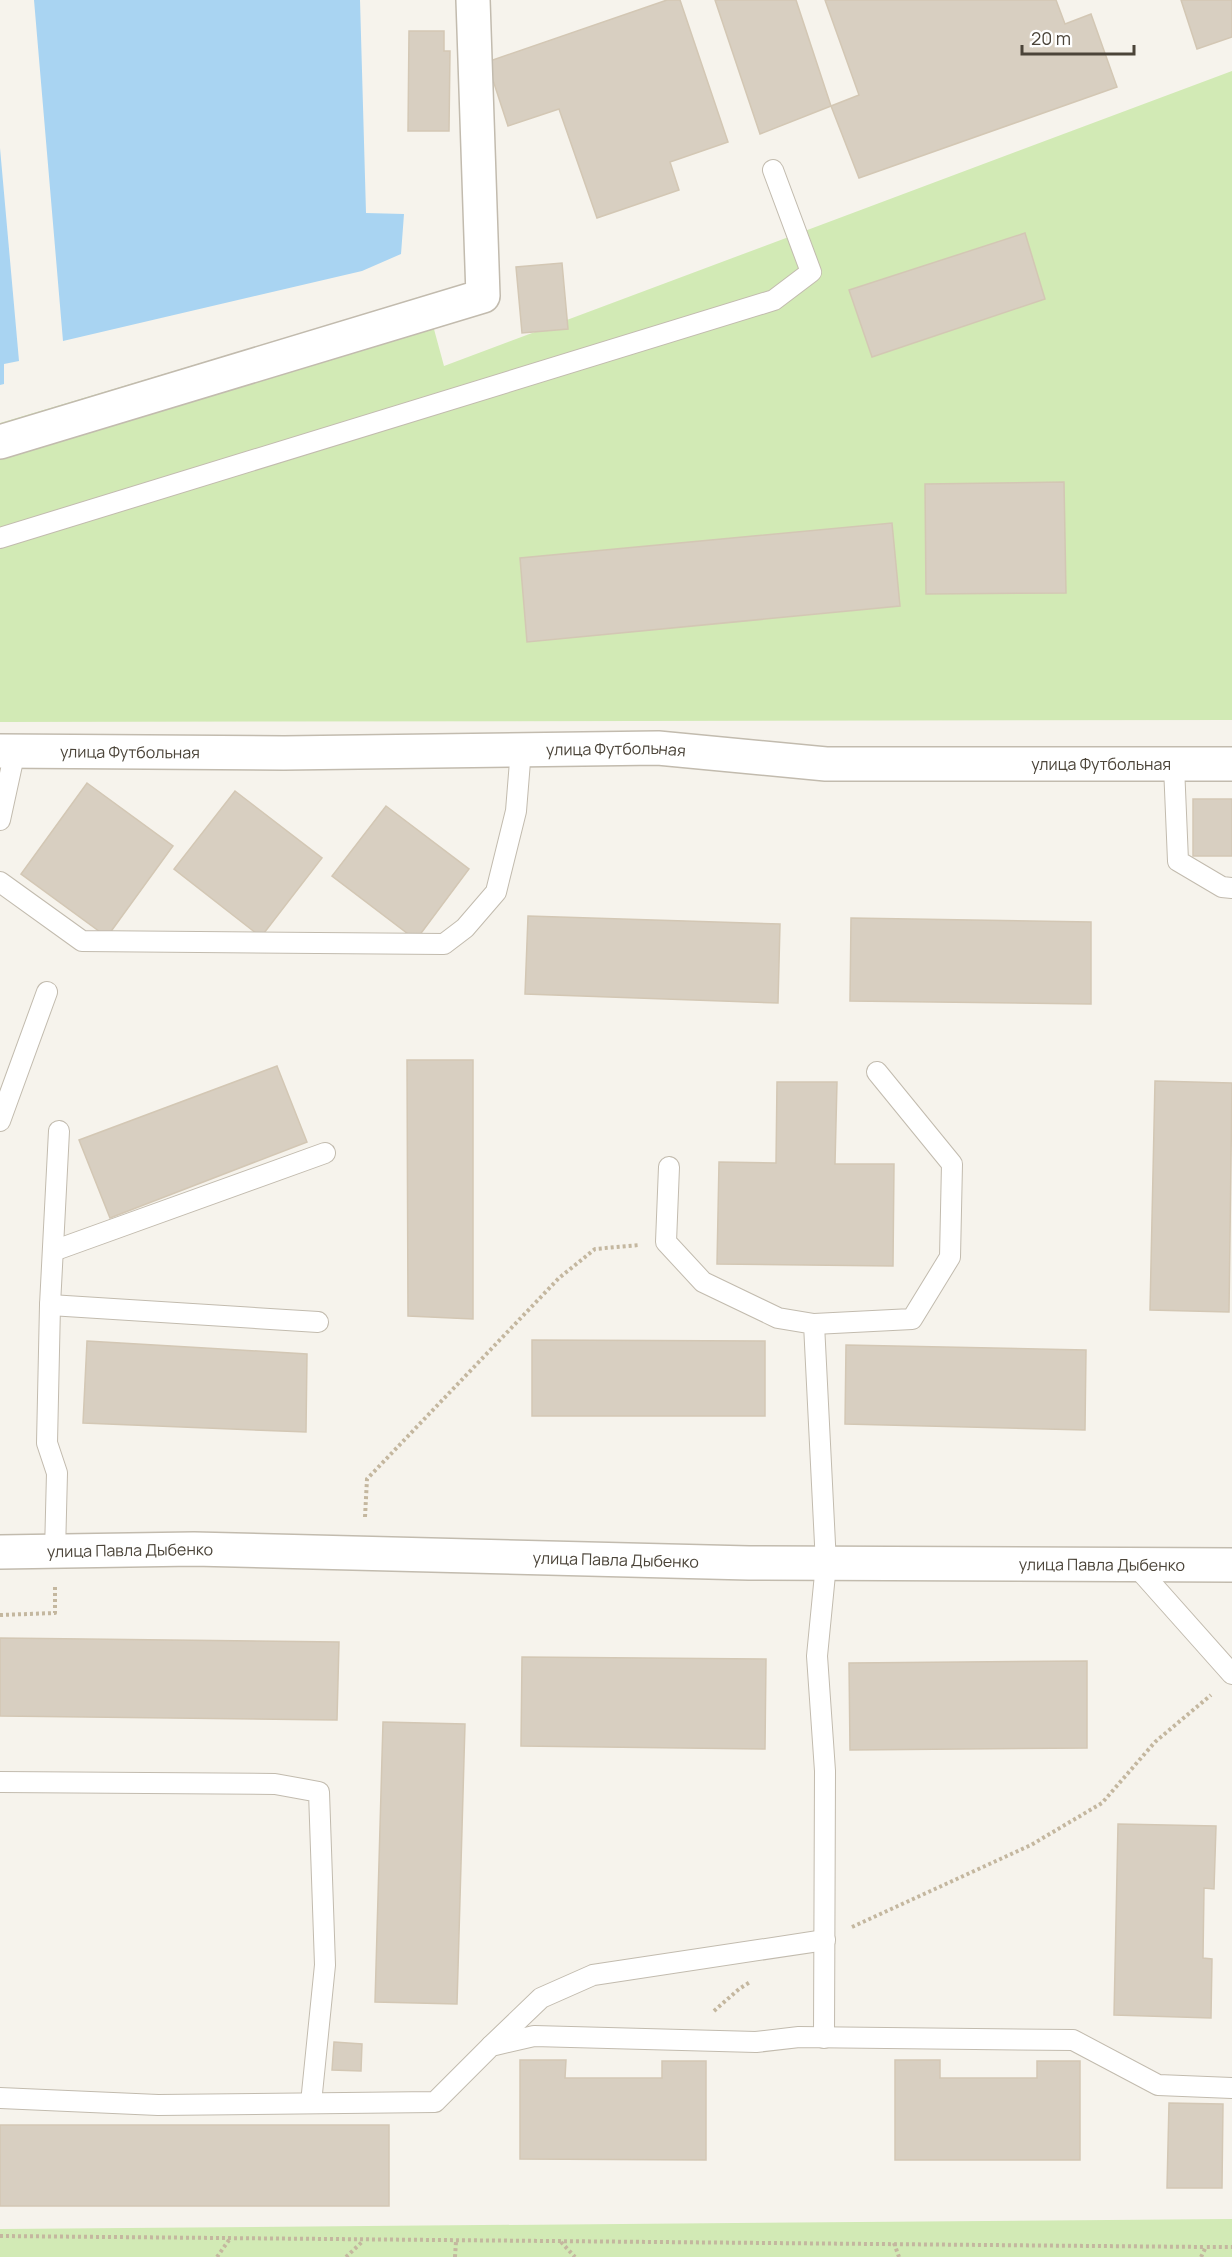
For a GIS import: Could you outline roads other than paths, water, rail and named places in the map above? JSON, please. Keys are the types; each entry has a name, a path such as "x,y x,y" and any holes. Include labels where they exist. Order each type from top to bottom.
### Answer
{"street":[{"path":"0,442 483,296 473,0"},
{"name":"улица Футбольная","path":"7,751 284,753 658,748 826,764 1174,766 1232,764"},
{"name":"улица Павла Дыбенко","path":"0,1552 194,1549 826,1564 1232,1565"}],"lane":[{"path":"0,538 774,300 811,272 773,170"},
{"path":"0,882 82,941 444,944 465,928 496,892 516,811 521,749"},
{"path":"0,820 7,751"},
{"path":"1174,766 1178,861 1222,887 1232,888"},
{"path":"0,1121 47,992"},
{"path":"669,1167 666,1242 703,1282 778,1318 814,1324 912,1319 950,1257 952,1164 877,1072"},
{"path":"55,1552 57,1473 47,1443 50,1305 59,1131"},
{"path":"53,1251 325,1153"},
{"path":"50,1305 318,1322"},
{"path":"814,1324 826,1564 817,1656 825,1771 824,2038"},
{"path":"1135,1565 1232,1674"},
{"path":"0,1782 275,1784 319,1792 325,1965 311,2103"},
{"path":"0,2098 158,2105 435,2102 541,1998 593,1975 825,1940"},
{"path":"491,2046 534,2036 756,2042 799,2037 1073,2040 1158,2085 1232,2088"}],"water":[{"path":"34,0 360,0 366,213 404,214 401,254 362,271 63,341"},
{"path":"0,148 19,361 4,364 4,384 0,385"}]}
